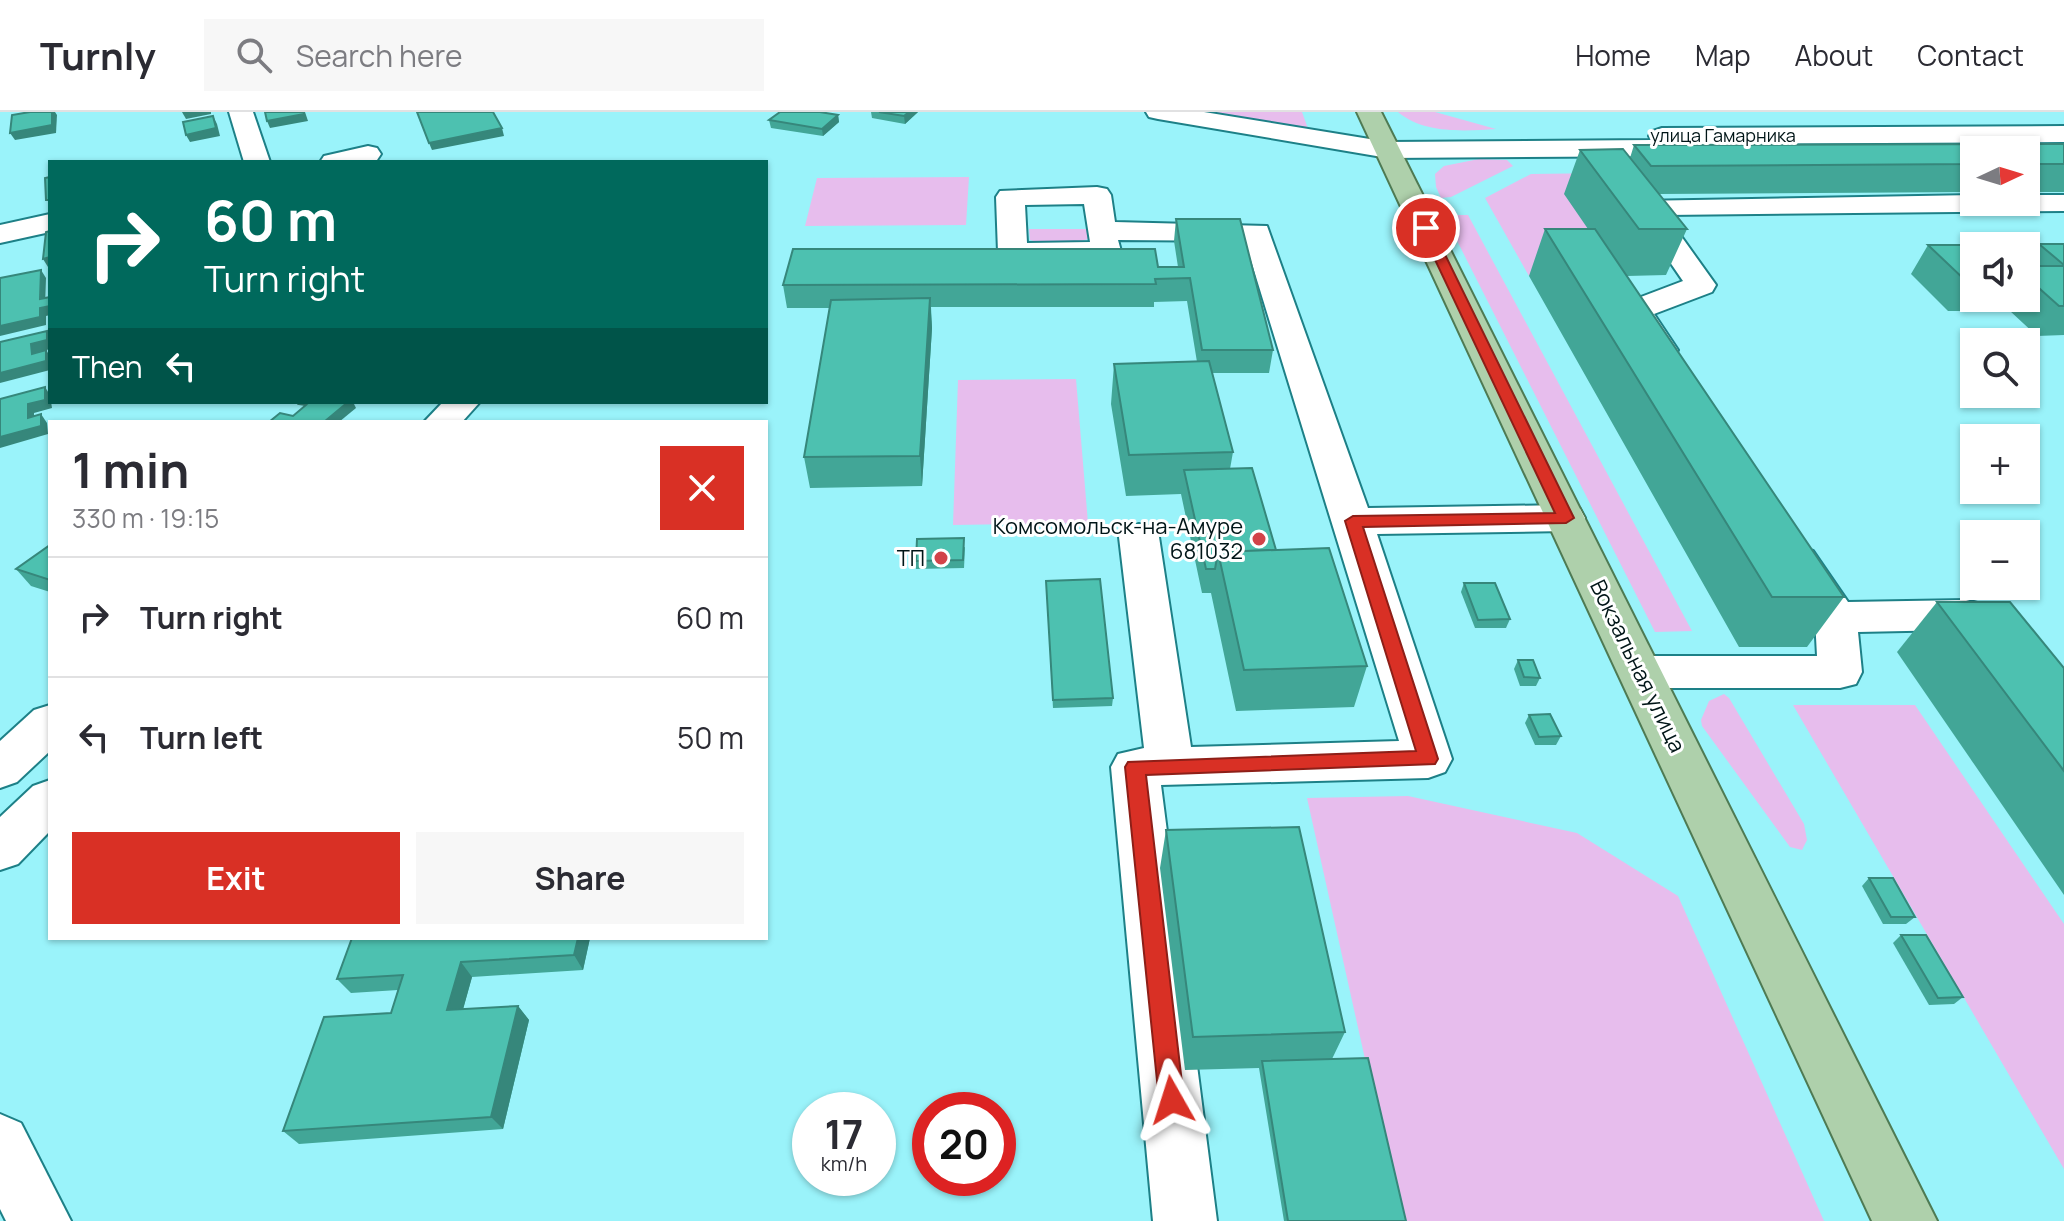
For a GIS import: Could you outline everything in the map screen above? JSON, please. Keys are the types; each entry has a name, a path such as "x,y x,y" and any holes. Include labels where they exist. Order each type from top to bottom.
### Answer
{"main road":[{"name":"Вокзальная улица","path":"1369,112 1905,1221"}],"street":[{"path":"241,112 256,160"},
{"name":"улица Гамарника","path":"1158,112 1193,115 1311,137 1385,143 1556,136 2055,137"},
{"path":"342,160 368,154"},
{"path":"1679,377 1636,310 1701,285 1646,207 2064,203"},
{"path":"0,234 48,223"},
{"path":"1102,231 1257,232 1428,759 1135,767 1185,1221"},
{"path":"444,420 461,404"},
{"path":"1353,521 1566,518"},
{"path":"1139,537 1170,766"},
{"path":"1640,672 1840,672 1836,617 1783,537"},
{"path":"1836,617 1966,615 2002,661"},
{"path":"0,769 48,725"},
{"path":"0,849 48,802"},
{"path":"0,1144 39,1221"}],"shaded area":[{"path":"1158,112 1302,112 1311,137"},
{"path":"1398,112 1435,112 1496,129 1432,128"},
{"path":"1479,159 1507,160 1513,166 1451,197 1441,198 1435,174 1444,166"},
{"path":"1606,173 1620,276 1529,276 1485,198 1531,174"},
{"path":"969,177 966,225 805,226 817,178"},
{"path":"1444,215 1468,215 1692,631 1655,632"},
{"path":"1029,229 1087,229 1088,239 1060,248 1030,240"},
{"path":"1076,379 1088,523 953,525 958,380"},
{"path":"1724,694 1804,824 1807,840 1802,850 1790,847 1702,726 1701,720 1709,701"},
{"path":"1793,705 1915,705 2064,924 2064,1169"},
{"path":"1408,796 1577,833 1678,896 1824,1221 1401,1221 1307,798"}],"building":[{"path":"52,112 52,125 10,133 12,115"},
{"path":"265,112 304,112 304,114 267,121"},
{"path":"417,112 493,112 502,128 429,143"},
{"path":"780,112 838,115 822,129 769,120"},
{"path":"879,112 909,112 904,116"},
{"path":"213,116 216,128 186,135 183,122"},
{"path":"1960,144 1960,164 1651,166 1634,145"},
{"path":"2040,144 2064,144 2064,164 2040,164"},
{"path":"1623,149 1687,229 1639,229 1580,150"},
{"path":"48,177 48,200 46,200 45,178"},
{"path":"1176,219 1240,219 1273,350 1202,350 1190,278 1155,279 1156,284 783,285 793,249 1155,249 1158,267 1184,267"},
{"path":"1545,229 1595,229 1844,597 1772,597"},
{"path":"46,232 48,258 43,259"},
{"path":"2040,244 2064,244 2064,265 2040,245"},
{"path":"1928,245 1960,245 1960,275"},
{"path":"2040,266 2064,266 2064,306 2059,306 2040,289"},
{"path":"41,270 40,299 48,297 48,306 40,308 40,317 0,326 0,278"},
{"path":"930,298 920,456 804,457 831,300"},
{"path":"47,331 47,340 31,344 32,354 46,350 46,361 0,373 0,342"},
{"path":"1209,361 1233,452 1129,455 1114,364"},
{"path":"45,387 45,400 28,404 28,418 41,414 41,426 0,437 0,399"},
{"path":"299,404 346,404 326,420 271,420 280,413 293,416 306,405"},
{"path":"1252,468 1276,550 1218,552 1215,569 1206,569 1184,470"},
{"path":"964,538 963,560 916,561 917,539"},
{"path":"48,546 48,579 16,569"},
{"path":"1329,548 1367,666 1244,670 1218,552"},
{"path":"1100,579 1113,698 1053,700 1046,581"},
{"path":"1464,583 1495,583 1510,619 1478,620"},
{"path":"1937,602 2010,602 2064,668 2064,771"},
{"path":"1518,660 1533,660 1540,678 1524,677"},
{"path":"1550,714 1561,736 1539,737 1529,715"},
{"path":"1299,827 1345,1032 1193,1037 1166,830"},
{"path":"1869,878 1893,878 1915,917 1891,917"},
{"path":"1901,935 1926,935 1963,997 1938,998"},
{"path":"351,940 578,940 574,955 461,962 447,1010 518,1006 491,1117 283,1131 324,1017 391,1013 403,975 337,979"},
{"path":"1368,1058 1406,1221 1288,1221 1262,1061"}],"place":[{"name":"Комсомольск-на-Амуре 681032","path":"1259,539"},
{"name":"ТП","path":"941,558"}],"route":[{"path":"1172,1100 1135,767 1428,759 1353,521 1566,518 1426,228"}]}
